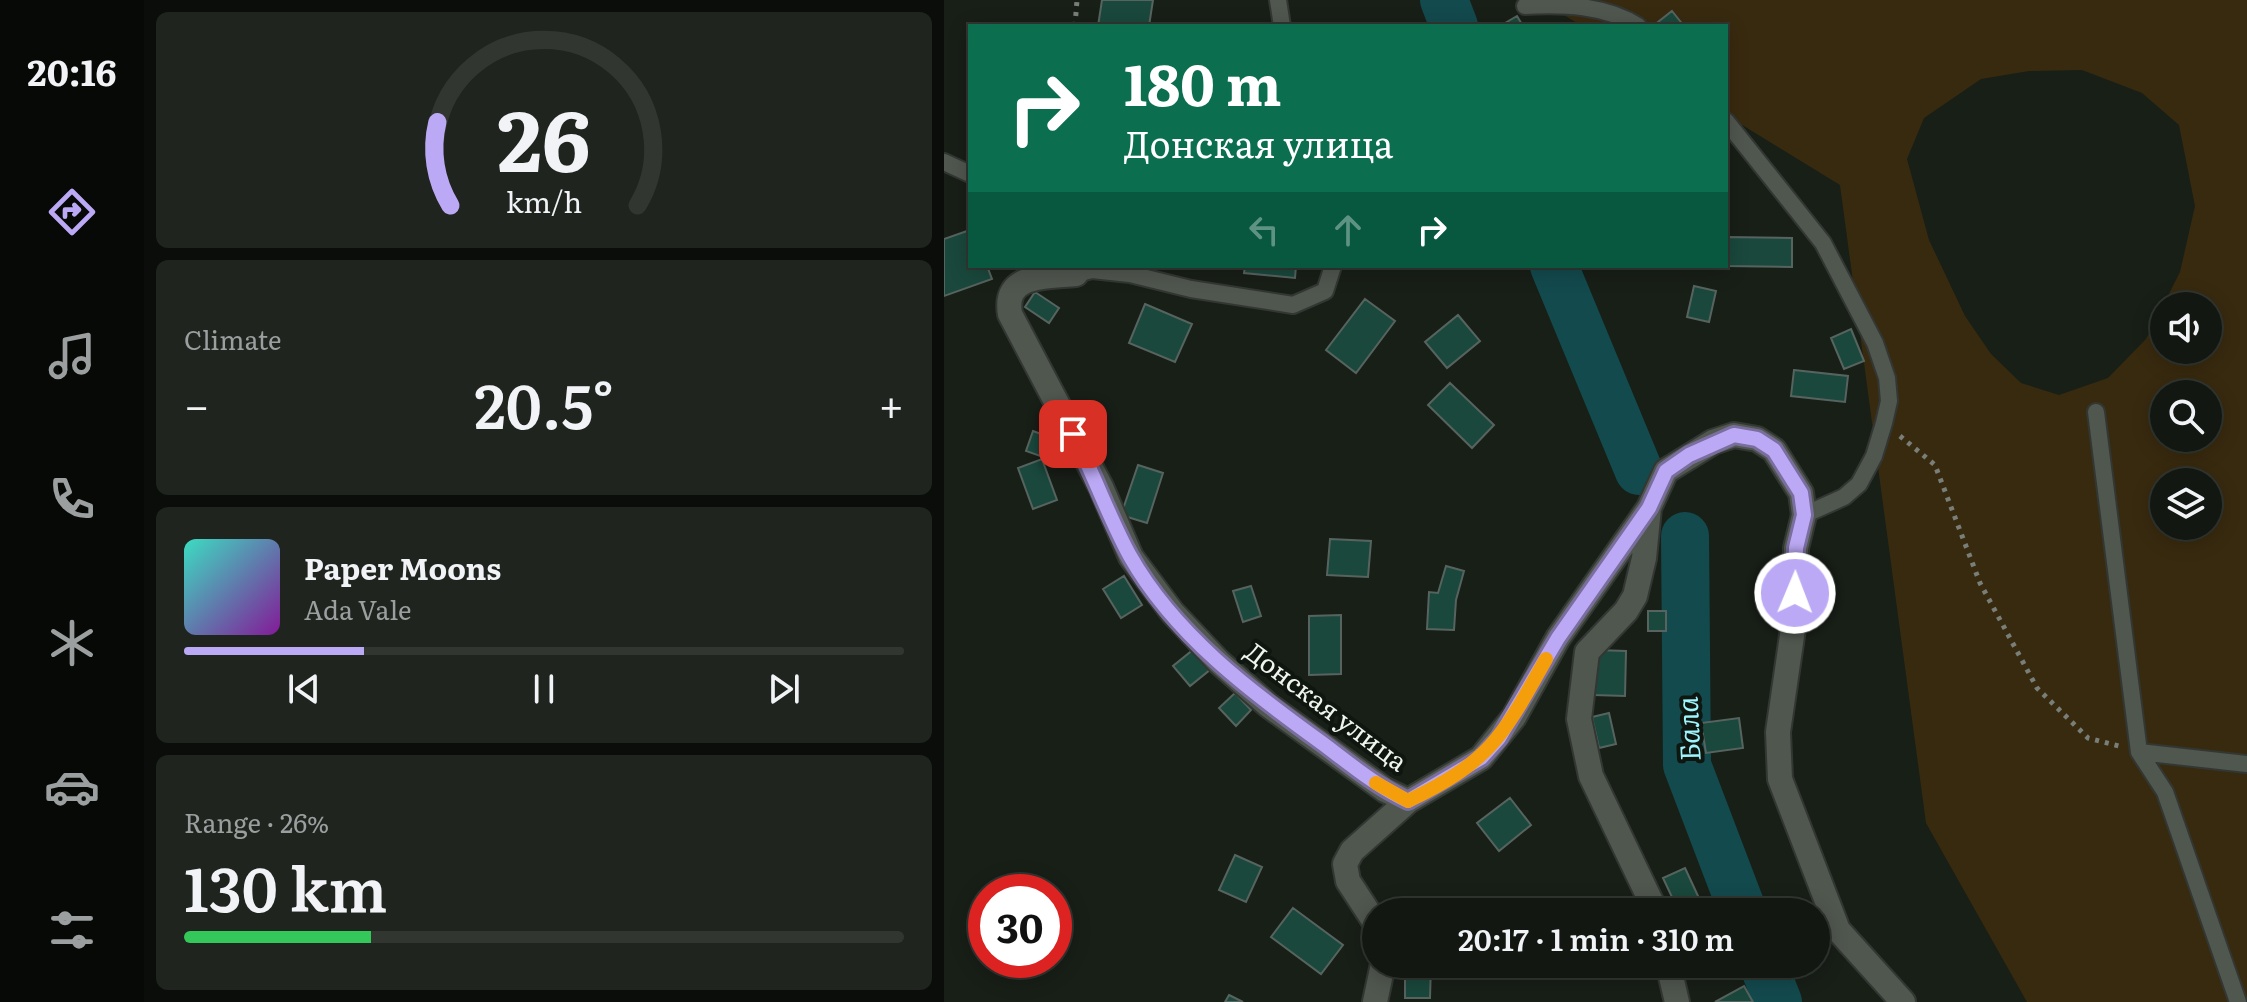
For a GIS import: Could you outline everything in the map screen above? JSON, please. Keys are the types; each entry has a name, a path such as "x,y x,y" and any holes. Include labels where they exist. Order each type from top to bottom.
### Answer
{"street":[{"name":"Донская улица","path":"1076,274 1031,278 1015,285 1008,299 1010,314 1101,487 1131,557 1172,612 1219,662 1268,705 1385,790 1408,801 1364,837 1345,864 1348,881 1362,902"},
{"path":"1408,801 1481,758 1499,738 1558,638 1649,508 1666,471 1713,442 1734,435 1757,439 1774,450 1801,493 1804,515 1796,548 1795,615 1778,732 1780,779 1838,930 1903,1002"},
{"path":"1649,508 1644,558 1635,596 1626,611 1587,652 1579,719 1591,776 1649,898"},
{"path":"1375,1002 1380,978"},
{"path":"1671,978 1677,1002"}],"lane":[{"path":"1278,0 1282,24"},
{"path":"1525,6 1593,9 1614,14 1634,24"},
{"path":"1728,124 1823,243 1842,274 1875,343 1887,378 1889,401 1884,423 1874,456 1859,484 1844,497 1804,515"},
{"path":"944,162 968,173"},
{"path":"1076,274 1092,270 1130,274 1191,289 1293,305 1325,291 1332,268"},
{"path":"2096,412 2139,752 2165,792 2238,1002"},
{"path":"2139,752 2247,764"}],"path":[{"path":"1075,24 1077,0"},
{"path":"1884,423 1935,465 1980,583 2037,688 2088,738 2139,752"}],"shaded area":[{"path":"1539,0 2247,0 2247,1002 2027,1002 1926,823 1840,185 1728,116 1728,24 1579,24","holes":["2082,70 2142,93 2179,125 2195,206 2180,272 2170,292 2222,292 2222,364 2150,364 2150,331 2108,378 2059,395 2021,383 1991,354 1965,316 1929,240 1907,159 1924,118 1981,79 2029,71"]}],"building":[{"path":"1102,0 1153,0 1149,24 1098,24"},
{"path":"1672,11 1682,24 1660,24 1658,22"},
{"path":"1517,16 1522,24 1503,24"},
{"path":"968,231 968,268 988,268 992,279 944,296 944,239"},
{"path":"1728,237 1792,238 1792,267 1728,266"},
{"path":"1245,268 1296,268 1295,278 1244,273"},
{"path":"1694,286 1716,291 1709,322 1687,317"},
{"path":"1035,292 1059,308 1049,323 1025,307"},
{"path":"1365,299 1395,321 1356,373 1326,350"},
{"path":"1145,304 1192,324 1175,362 1129,343"},
{"path":"1458,315 1480,341 1447,368 1425,342"},
{"path":"1851,329 1864,361 1844,369 1831,338"},
{"path":"1794,370 1848,376 1845,402 1791,396"},
{"path":"1450,383 1494,425 1472,448 1428,405"},
{"path":"1033,431 1052,438 1046,458 1026,451"},
{"path":"1042,459 1057,500 1033,509 1018,468"},
{"path":"1138,465 1163,473 1147,523 1121,515"},
{"path":"1330,539 1371,541 1368,577 1327,575"},
{"path":"1446,566 1464,571 1456,600 1454,630 1427,629 1429,592 1438,593"},
{"path":"1124,576 1142,605 1121,618 1103,589"},
{"path":"1251,586 1261,616 1243,622 1233,591"},
{"path":"1648,611 1666,611 1666,631 1648,631"},
{"path":"1341,615 1341,674 1309,675 1309,616"},
{"path":"1194,649 1211,669 1190,686 1173,666"},
{"path":"1596,650 1626,651 1625,696 1594,695"},
{"path":"1235,693 1251,710 1236,726 1219,708"},
{"path":"1609,713 1616,744 1599,748 1592,717"},
{"path":"1739,718 1743,748 1706,753 1701,723"},
{"path":"1510,798 1531,825 1499,851 1477,823"},
{"path":"1235,855 1262,867 1246,902 1219,890"},
{"path":"1685,868 1699,898 1672,898 1663,878"},
{"path":"1293,908 1343,945 1321,974 1271,937"},
{"path":"1405,978 1431,978 1430,998 1405,998"},
{"path":"1744,986 1753,1002 1715,1002"},
{"path":"1229,995 1243,1002 1225,1002"}],"waterway":[{"name":"Бала","path":"1444,0 1453,24"},
{"name":"Бала","path":"1555,268 1639,471"},
{"name":"Бала","path":"1685,536 1687,765 1738,898"},
{"name":"Бала","path":"1769,978 1778,1002"}],"slow traffic":[{"path":"1376,783 1408,801 1450,780 1481,758 1514,717 1546,659"}],"route":[{"path":"1073,434 1101,487 1131,557 1172,612 1219,662 1268,705 1385,790 1408,801 1450,780 1481,758 1499,738 1558,638 1649,508 1666,471 1713,442 1734,435 1757,439 1774,450 1789,470 1801,493 1804,515 1796,548 1795,593"}]}
